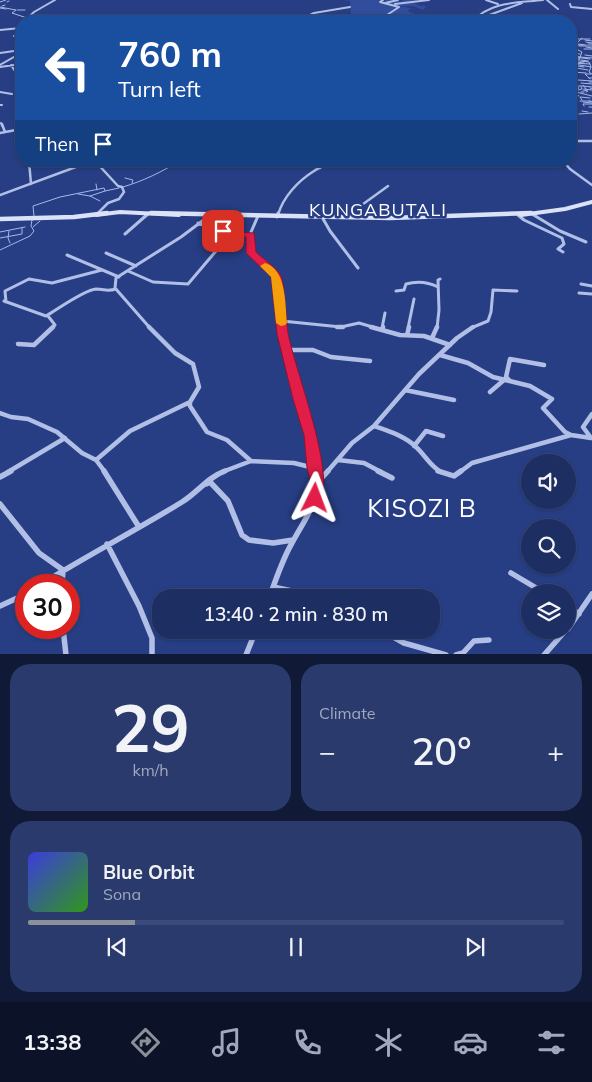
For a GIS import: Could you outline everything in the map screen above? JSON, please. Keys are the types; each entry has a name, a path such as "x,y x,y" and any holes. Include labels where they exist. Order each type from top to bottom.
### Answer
{"main road":[{"path":"0,219 74,217 120,212 208,216 322,217 518,215 565,209 592,202"}],"street":[{"path":"31,15 55,0"},
{"path":"383,0 380,2 399,7 387,15"},
{"path":"385,3 398,0"},
{"path":"390,5 429,0"},
{"path":"486,0 498,5"},
{"path":"489,15 530,0"},
{"path":"477,15 480,11 498,5 543,0"},
{"path":"547,0 558,9"},
{"path":"570,4 571,8 592,9"},
{"path":"310,15 350,8"},
{"path":"0,30 15,28"},
{"path":"11,38 15,39"},
{"path":"0,52 15,51"},
{"path":"0,66 15,55"},
{"path":"11,65 15,71"},
{"path":"0,66 15,65"},
{"path":"0,92 12,94"},
{"path":"1,123 5,132"},
{"path":"0,133 15,130"},
{"path":"577,141 592,142"},
{"path":"30,167 31,184"},
{"path":"0,195 78,167"},
{"path":"98,213 109,202 119,199 124,192 122,187 118,186 100,167"},
{"path":"568,167 592,185"},
{"path":"277,216 279,206 287,196 320,168"},
{"path":"345,217 388,186"},
{"path":"125,234 149,213"},
{"path":"532,214 586,242"},
{"path":"518,215 524,220 564,240 564,244 558,249 563,252"},
{"path":"96,460 130,432 190,402 200,387 193,364 175,353 132,309 116,289 115,280 208,216"},
{"path":"258,216 251,235 251,253 276,276 283,334 299,399 311,435 318,482 309,515 293,540 273,587 282,589"},
{"path":"322,217 326,226 358,268"},
{"path":"198,223 236,234 251,235"},
{"path":"128,271 153,282 188,284 216,251 236,234"},
{"path":"106,253 136,266"},
{"path":"67,255 119,277"},
{"path":"18,344 34,345 55,325 48,316 26,310 5,301 5,291 29,279 52,283 102,270"},
{"path":"432,338 436,328 439,309 438,280 440,279"},
{"path":"396,291 404,290 406,284 410,282 433,284 438,287"},
{"path":"581,284 592,286"},
{"path":"48,316 63,305 88,292 97,289 107,292 116,289"},
{"path":"318,482 352,443 374,426 382,414 419,374 474,326 488,321 491,312 492,290 517,291"},
{"path":"579,293 592,294"},
{"path":"407,335 414,299"},
{"path":"382,330 385,313"},
{"path":"282,321 340,326 354,322 382,330 432,338 450,345"},
{"path":"288,350 313,350 330,357 370,361"},
{"path":"440,355 468,363 489,375 530,386 550,396 552,399 543,408 565,432 571,435 592,438"},
{"path":"490,392 506,380 510,359 544,365"},
{"path":"405,390 454,400"},
{"path":"190,402 190,406 207,432 227,440 251,461"},
{"path":"0,413 11,418 28,419 65,438 82,453 96,460 111,479 139,526"},
{"path":"592,414 582,427 592,438"},
{"path":"374,426 414,446 433,468 454,476 472,463 571,435"},
{"path":"414,446 426,432 444,436"},
{"path":"0,477 65,438"},
{"path":"338,460 364,463 392,478"},
{"path":"57,574 184,501 216,474 251,461 294,463 326,474"},
{"path":"203,485 210,482 228,501 242,535 248,540 273,543 293,540"},
{"path":"0,504 16,522 38,553 63,570"},
{"path":"107,544 118,561 139,606 152,638 152,654"},
{"path":"63,570 63,574"},
{"path":"511,573 530,584"},
{"path":"576,618 592,594"},
{"path":"0,606 15,599"},
{"path":"64,639 66,654"},
{"path":"246,654 252,639"},
{"path":"398,639 446,654"},
{"path":"544,654 558,639"},
{"path":"456,654 463,653 474,641 489,640"}],"shaded area":[{"path":"342,0 381,0 378,2 385,3 389,2 382,0 398,0 399,2 402,0 424,0 412,2 420,6 427,5 424,6 426,7 423,10 413,6 398,6 411,8 407,11 418,15 351,15 350,1"}],"waterway":[{"path":"0,2 6,0"},
{"path":"0,7 16,10 12,13 18,15"},
{"path":"0,8 6,9"},
{"path":"17,10 25,10"},
{"path":"577,43 581,39"},
{"path":"581,39 590,39"},
{"path":"585,40 592,41"},
{"path":"586,42 592,43"},
{"path":"578,44 586,45"},
{"path":"577,45 583,45"},
{"path":"579,46 592,46"},
{"path":"577,47 582,52 580,57"},
{"path":"586,47 592,48"},
{"path":"584,49 592,49"},
{"path":"585,55 592,56"},
{"path":"580,57 592,58"},
{"path":"577,60 580,58"},
{"path":"580,58 590,59"},
{"path":"581,60 588,61"},
{"path":"579,61 589,62 590,64"},
{"path":"577,62 584,63"},
{"path":"577,63 590,64"},
{"path":"577,65 591,67"},
{"path":"577,66 584,67"},
{"path":"591,67 589,72 592,74"},
{"path":"577,68 588,70"},
{"path":"577,72 586,73"},
{"path":"589,78 585,74 591,74"},
{"path":"578,80 592,81"},
{"path":"581,83 592,84"},
{"path":"577,86 583,86"},
{"path":"584,86 592,87"},
{"path":"577,90 582,89 581,87"},
{"path":"577,88 579,88 577,88"},
{"path":"584,89 592,90"},
{"path":"583,90 588,91 586,92"},
{"path":"577,92 592,96"},
{"path":"582,100 580,97 590,98"},
{"path":"580,101 589,101"},
{"path":"583,102 592,103"},
{"path":"584,106 583,104 592,104"},
{"path":"582,111 588,112"},
{"path":"579,114 592,113"},
{"path":"123,187 169,167"},
{"path":"125,178 133,180 132,183"},
{"path":"96,184 97,189"},
{"path":"97,189 104,188 105,191"},
{"path":"105,191 119,188"},
{"path":"34,216 33,206 60,197 97,189"},
{"path":"90,196 105,191"},
{"path":"78,194 90,196"},
{"path":"90,196 100,201"},
{"path":"0,250 30,236 34,231 31,226 32,220"},
{"path":"33,227 40,221"},
{"path":"0,232 25,227"},
{"path":"8,237 22,234 22,228"},
{"path":"8,237 9,231"},
{"path":"0,238 8,237"},
{"path":"8,237 10,243"}],"slow traffic":[{"path":"265,266 276,276 281,323"}],"district":[{"name":"KUNGABUTALI","path":"378,209"},
{"name":"KISOZI B","path":"422,507"}],"route":[{"path":"223,231 251,235 251,253 276,276 284,340 299,399 311,435 314,468 318,482 315,498"}]}
